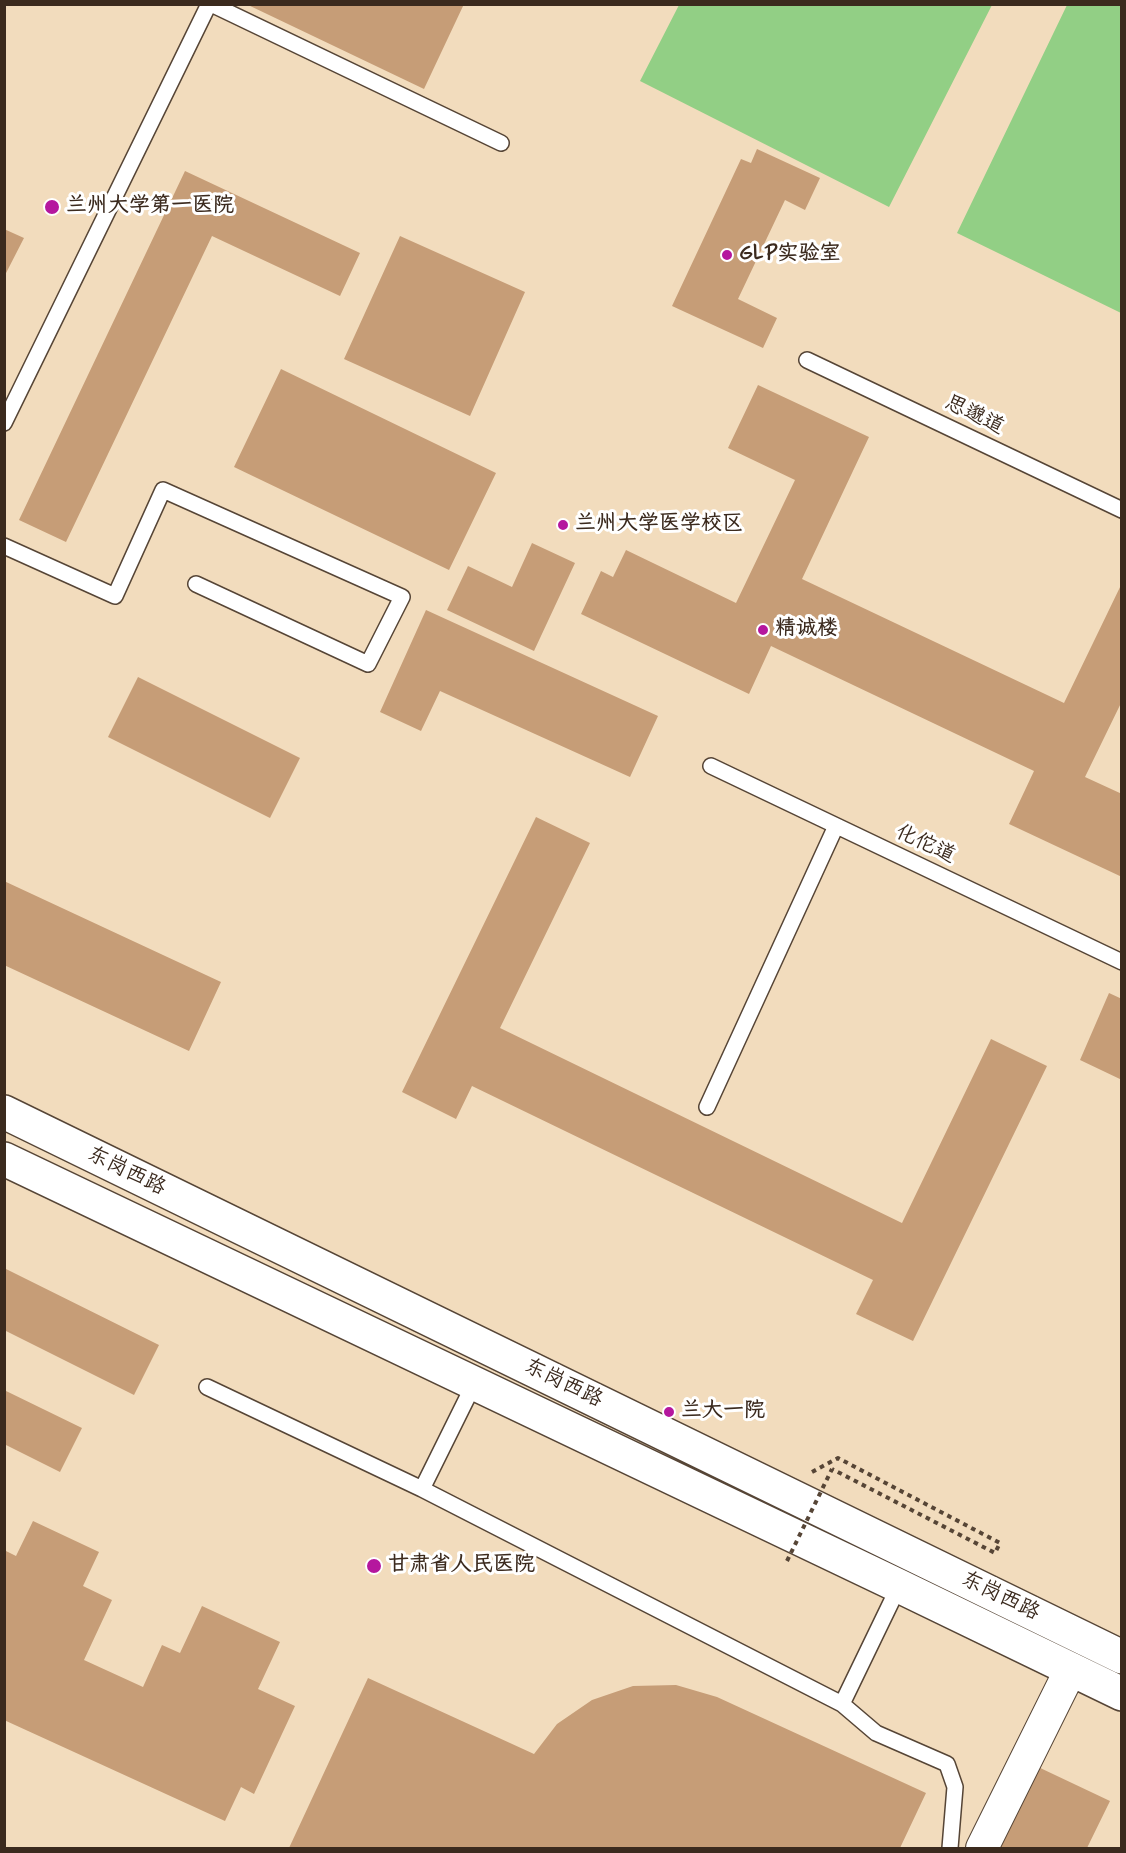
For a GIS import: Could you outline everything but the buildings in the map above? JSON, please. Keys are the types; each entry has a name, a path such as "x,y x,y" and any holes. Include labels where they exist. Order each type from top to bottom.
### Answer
{"main road":[{"name":"东岗西路","path":"4,1112 1121,1657"},
{"name":"东岗西路","path":"4,1159 1122,1694"}],"street":[{"path":"982,1848 1071,1669"}],"lane":[{"path":"4,423 210,4 501,143"},
{"name":"思邈道","path":"807,360 1122,510"},
{"path":"4,546 115,596 163,490 402,597 368,664 196,584"},
{"name":"化佗道","path":"711,766 1122,962"},
{"path":"706,1107 836,826"},
{"path":"422,1489 474,1384"},
{"path":"207,1388 422,1489 842,1704 876,1733 946,1764 955,1787 950,1848"},
{"path":"842,1704 899,1586"}],"path":[{"path":"780,1489 838,1458 1000,1543 995,1553 832,1469 787,1561"}],"green space":[{"path":"679,5 992,5 889,207 640,81"},
{"path":"1067,5 1121,5 1121,313 957,233"}],"place":[{"name":"兰州大学第一医院","path":"52,207"},
{"name":"GLP实验室","path":"727,255"},
{"name":"兰州大学医学校区","path":"563,525"},
{"name":"精诚楼","path":"763,630"},
{"name":"兰大一院","path":"669,1412"},
{"name":"甘肃省人民医院","path":"374,1566"}]}
